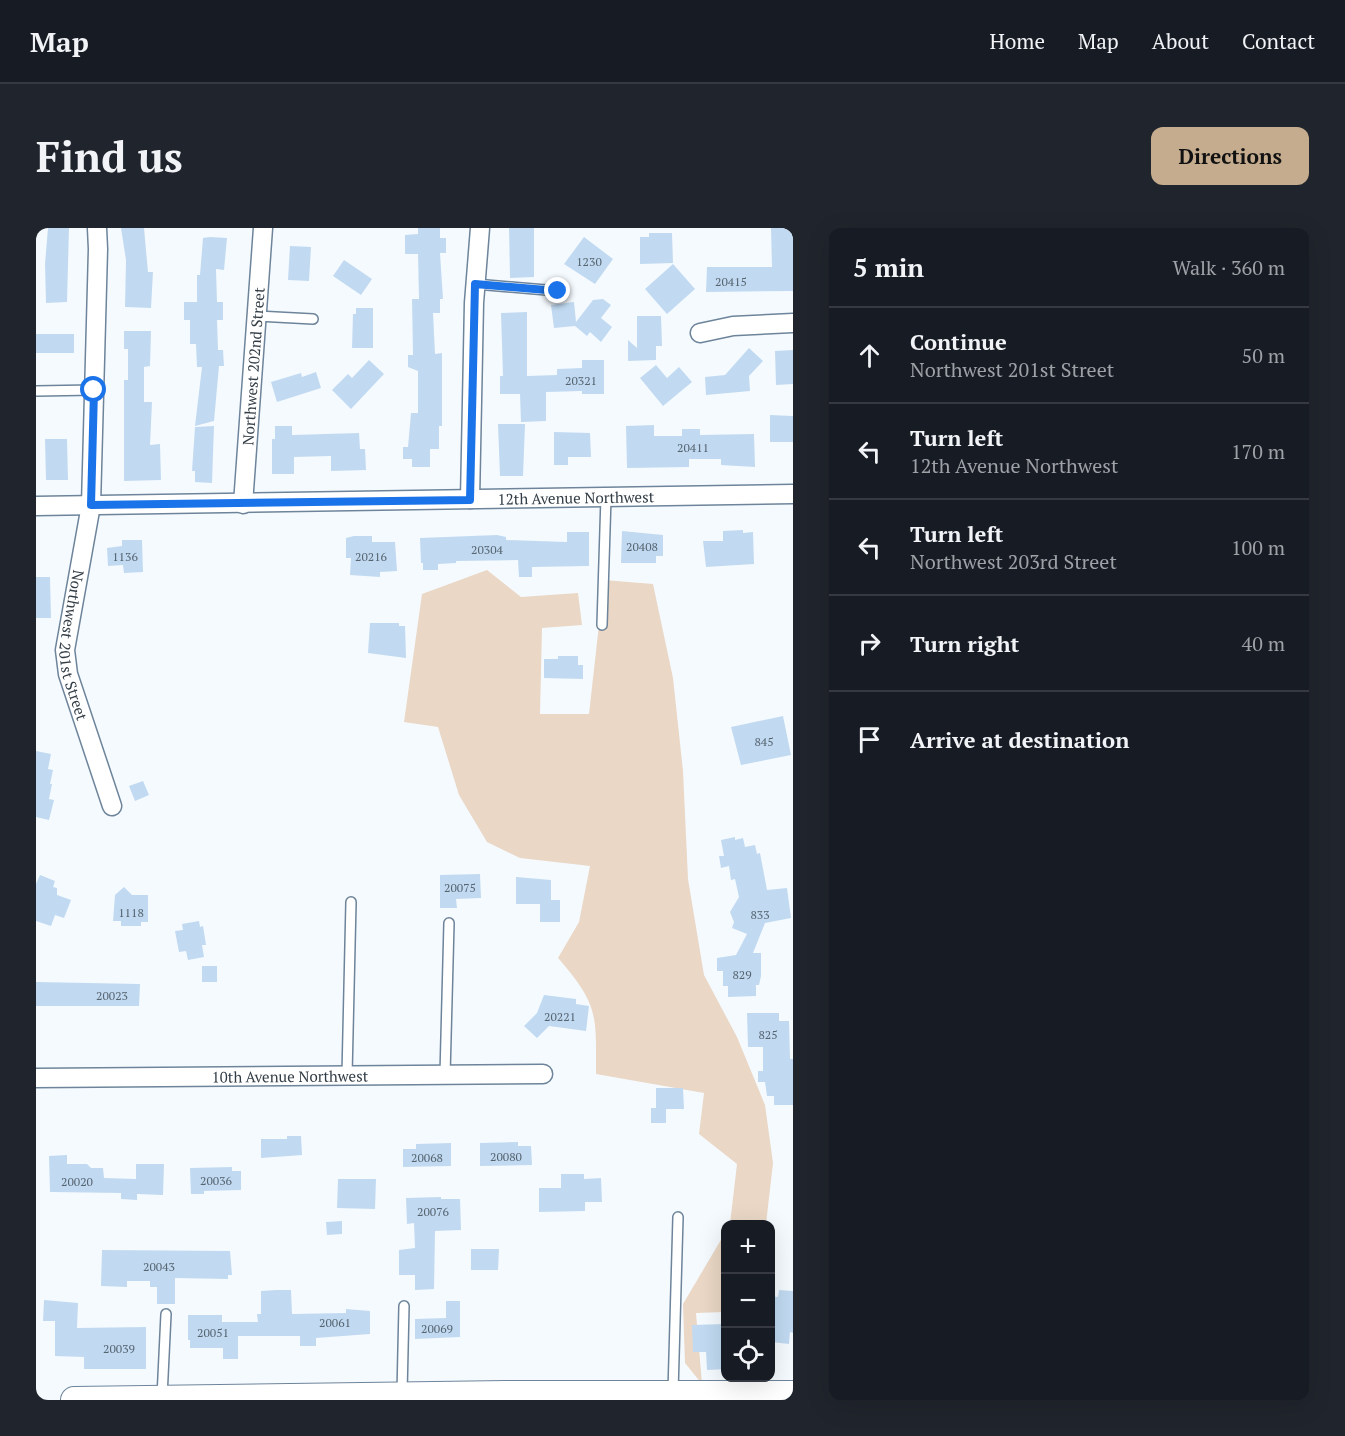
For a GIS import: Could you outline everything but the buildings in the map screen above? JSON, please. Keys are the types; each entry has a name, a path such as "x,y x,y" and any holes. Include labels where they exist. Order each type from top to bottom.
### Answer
{"main road":[{"path":"74,1400 793,1394"}],"street":[{"name":"Northwest 201st Street","path":"97,228 91,505 65,650 68,674 112,806"},
{"name":"Northwest 202nd Street","path":"243,504 263,228"},
{"path":"470,500 475,284 480,228"},
{"path":"700,333 733,326 793,323"},
{"name":"12th Avenue Northwest","path":"36,506 793,494"},
{"name":"10th Avenue Northwest","path":"36,1078 543,1074"}],"lane":[{"path":"475,284 558,291"},
{"path":"257,316 313,319"},
{"path":"36,391 94,390"},
{"path":"602,625 606,497"},
{"path":"347,1075 351,902"},
{"path":"445,1075 449,923"},
{"path":"672,1395 678,1217"},
{"path":"402,1396 404,1306"},
{"path":"162,1399 166,1314"}],"shaded area":[{"path":"487,570 521,597 578,593 582,625 542,628 540,714 589,714 604,580 653,584 673,678 683,771 688,879 704,975 737,1037 765,1105 773,1163 766,1220 730,1220 737,1164 699,1134 704,1093 596,1074 596,1038 592,1012 581,988 558,958 579,922 590,866 520,858 487,842 459,795 438,727 404,722 422,594"},
{"path":"721,1240 721,1312 696,1313 702,1384 685,1363 683,1304"}],"route":[{"path":"94,390 91,505 470,500 475,284 558,291"}]}
